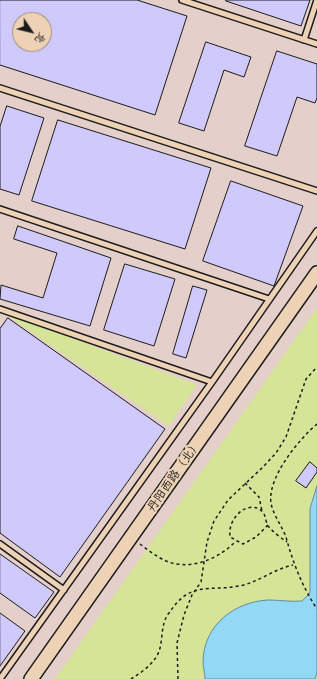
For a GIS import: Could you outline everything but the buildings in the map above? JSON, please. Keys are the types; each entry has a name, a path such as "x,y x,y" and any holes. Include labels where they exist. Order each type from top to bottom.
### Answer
{"street":[{"name":"丹阳西路（北）","path":"31,679 317,273"}],"lane":[{"path":"182,0 317,44"},
{"path":"304,40 317,0"},
{"path":"0,88 317,191"},
{"path":"0,209 269,299"},
{"path":"0,679 212,382 317,231"},
{"path":"0,310 212,382"},
{"path":"0,544 64,590"}],"path":[{"path":"178,679 177,644 184,615 195,591 201,582 207,542 214,521 228,500 264,467 286,437 306,379 317,367"},
{"path":"317,424 300,441 277,474 272,489 271,504 287,542 293,565 305,591 317,609"},
{"path":"245,484 259,497 262,511 268,525 287,542"},
{"path":"262,511 254,507 248,507 239,512 232,521 229,531 230,536 243,544 250,541 268,525"},
{"path":"131,538 166,561 177,564 205,561 216,557 236,541"},
{"path":"131,679 148,667 160,650 163,627 167,614 185,595 207,587 240,586 281,568 293,565"}],"green space":[{"path":"317,308 317,679 55,679"},
{"path":"11,315 197,385 169,426 9,317"}],"water":[{"path":"317,486 317,672 315,679 205,679 203,661 205,648 215,626 223,618 244,605 268,600 302,601 310,593 310,509"}]}
